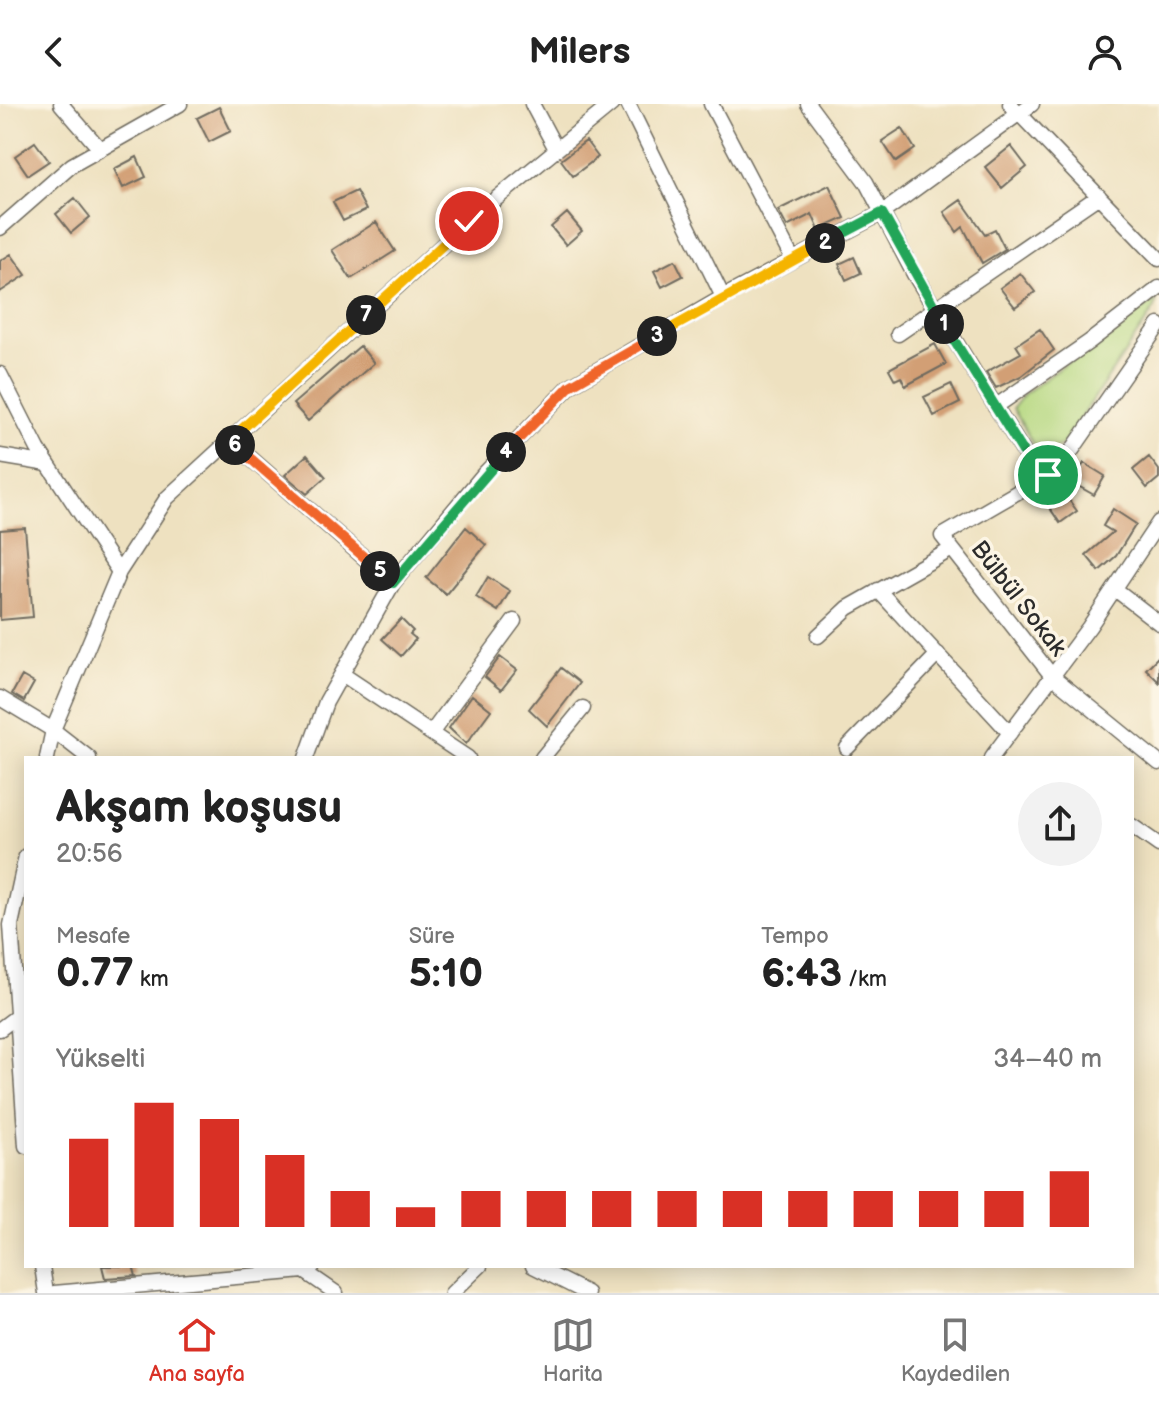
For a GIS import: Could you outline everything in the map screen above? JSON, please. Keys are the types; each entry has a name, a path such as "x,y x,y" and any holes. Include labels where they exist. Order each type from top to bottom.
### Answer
{"street":[{"path":"61,104 100,149"},
{"path":"0,228 72,165 180,104"},
{"path":"532,104 556,149"},
{"path":"47,756 53,730 119,572 167,498 469,221 612,104"},
{"path":"628,104 723,297"},
{"path":"711,104 793,260"},
{"path":"808,104 866,182 936,311 1040,479 1068,456 1159,325"},
{"path":"307,756 326,702 393,583 483,475 570,386 723,297 882,213 1015,109 1032,104"},
{"path":"1015,109 1159,259"},
{"path":"898,334 936,311 1099,196"},
{"path":"995,407 1089,342 1159,288"},
{"path":"0,374 48,464 119,572"},
{"path":"230,440 393,583"},
{"path":"0,456 48,464"},
{"name":"Bülbül Sokak","path":"1040,479 942,536 1052,676 1159,763"},
{"path":"993,756 1115,589 1159,522"},
{"path":"818,636 848,608 952,549"},
{"path":"1115,589 1159,623"},
{"path":"878,590 1010,733"},
{"path":"432,732 514,621"},
{"path":"847,748 938,654"},
{"path":"342,674 465,756"},
{"path":"0,698 53,730 86,756"},
{"path":"544,756 583,708"},
{"path":"1134,827 1159,845"},
{"path":"24,865 11,925 21,1018 24,1095"},
{"path":"0,1029 21,1018"},
{"path":"42,1268 46,1293"},
{"path":"54,1293 234,1272 308,1268 320,1288 336,1293"},
{"path":"452,1293 478,1268"},
{"path":"537,1268 587,1293"}],"green space":[{"path":"1156,300 1155,308 1063,444 1047,453 1038,453 1013,408 1024,394"}],"building":[{"path":"219,107 231,131 209,142 197,118"},
{"path":"902,128 915,149 896,162 882,141"},
{"path":"586,141 598,157 573,176 561,160"},
{"path":"35,142 49,161 28,175 15,156"},
{"path":"1011,146 1027,167 1002,188 985,167"},
{"path":"137,157 146,177 123,188 114,169"},
{"path":"829,185 845,218 819,230 812,214 787,227 778,210"},
{"path":"356,191 366,210 343,221 333,202"},
{"path":"75,198 90,217 71,233 56,214"},
{"path":"961,200 985,234 995,229 1005,249 982,263 963,227 957,232 944,212"},
{"path":"567,213 582,231 566,245 551,227"},
{"path":"376,222 395,251 351,279 332,250"},
{"path":"11,254 26,275 0,292 0,261"},
{"path":"854,257 861,273 846,280 839,264"},
{"path":"675,260 683,276 662,287 654,271"},
{"path":"1020,273 1035,292 1015,307 1000,288"},
{"path":"1040,329 1054,350 1021,376 996,388 986,372 1021,353 1016,345"},
{"path":"935,344 946,364 905,386 901,377 895,380 889,369"},
{"path":"360,346 374,363 308,421 293,404"},
{"path":"951,384 960,403 934,416 924,397"},
{"path":"307,455 326,477 307,494 285,475"},
{"path":"1149,457 1159,470 1159,478 1147,488 1133,470"},
{"path":"1084,463 1105,476 1094,495 1073,483"},
{"path":"1063,492 1077,511 1060,523 1047,504"},
{"path":"1113,509 1136,524 1116,556 1099,571 1086,555 1113,532 1103,526"},
{"path":"466,527 486,545 446,594 426,578"},
{"path":"25,528 33,617 0,620 0,530"},
{"path":"488,577 510,591 498,611 476,597"},
{"path":"401,619 416,639 401,656 382,639"},
{"path":"1159,656 1159,682 1146,669"},
{"path":"500,657 517,670 501,690 485,677"},
{"path":"561,668 580,683 547,726 529,709"},
{"path":"22,676 34,683 24,701 12,694"},
{"path":"472,695 491,710 466,744 449,728"},
{"path":"102,1268 134,1268 136,1276 105,1278"}],"route":[{"path":"469,221 230,440 393,583 483,475 570,386 723,297 882,213 914,274 1040,479 1048,475"}]}
